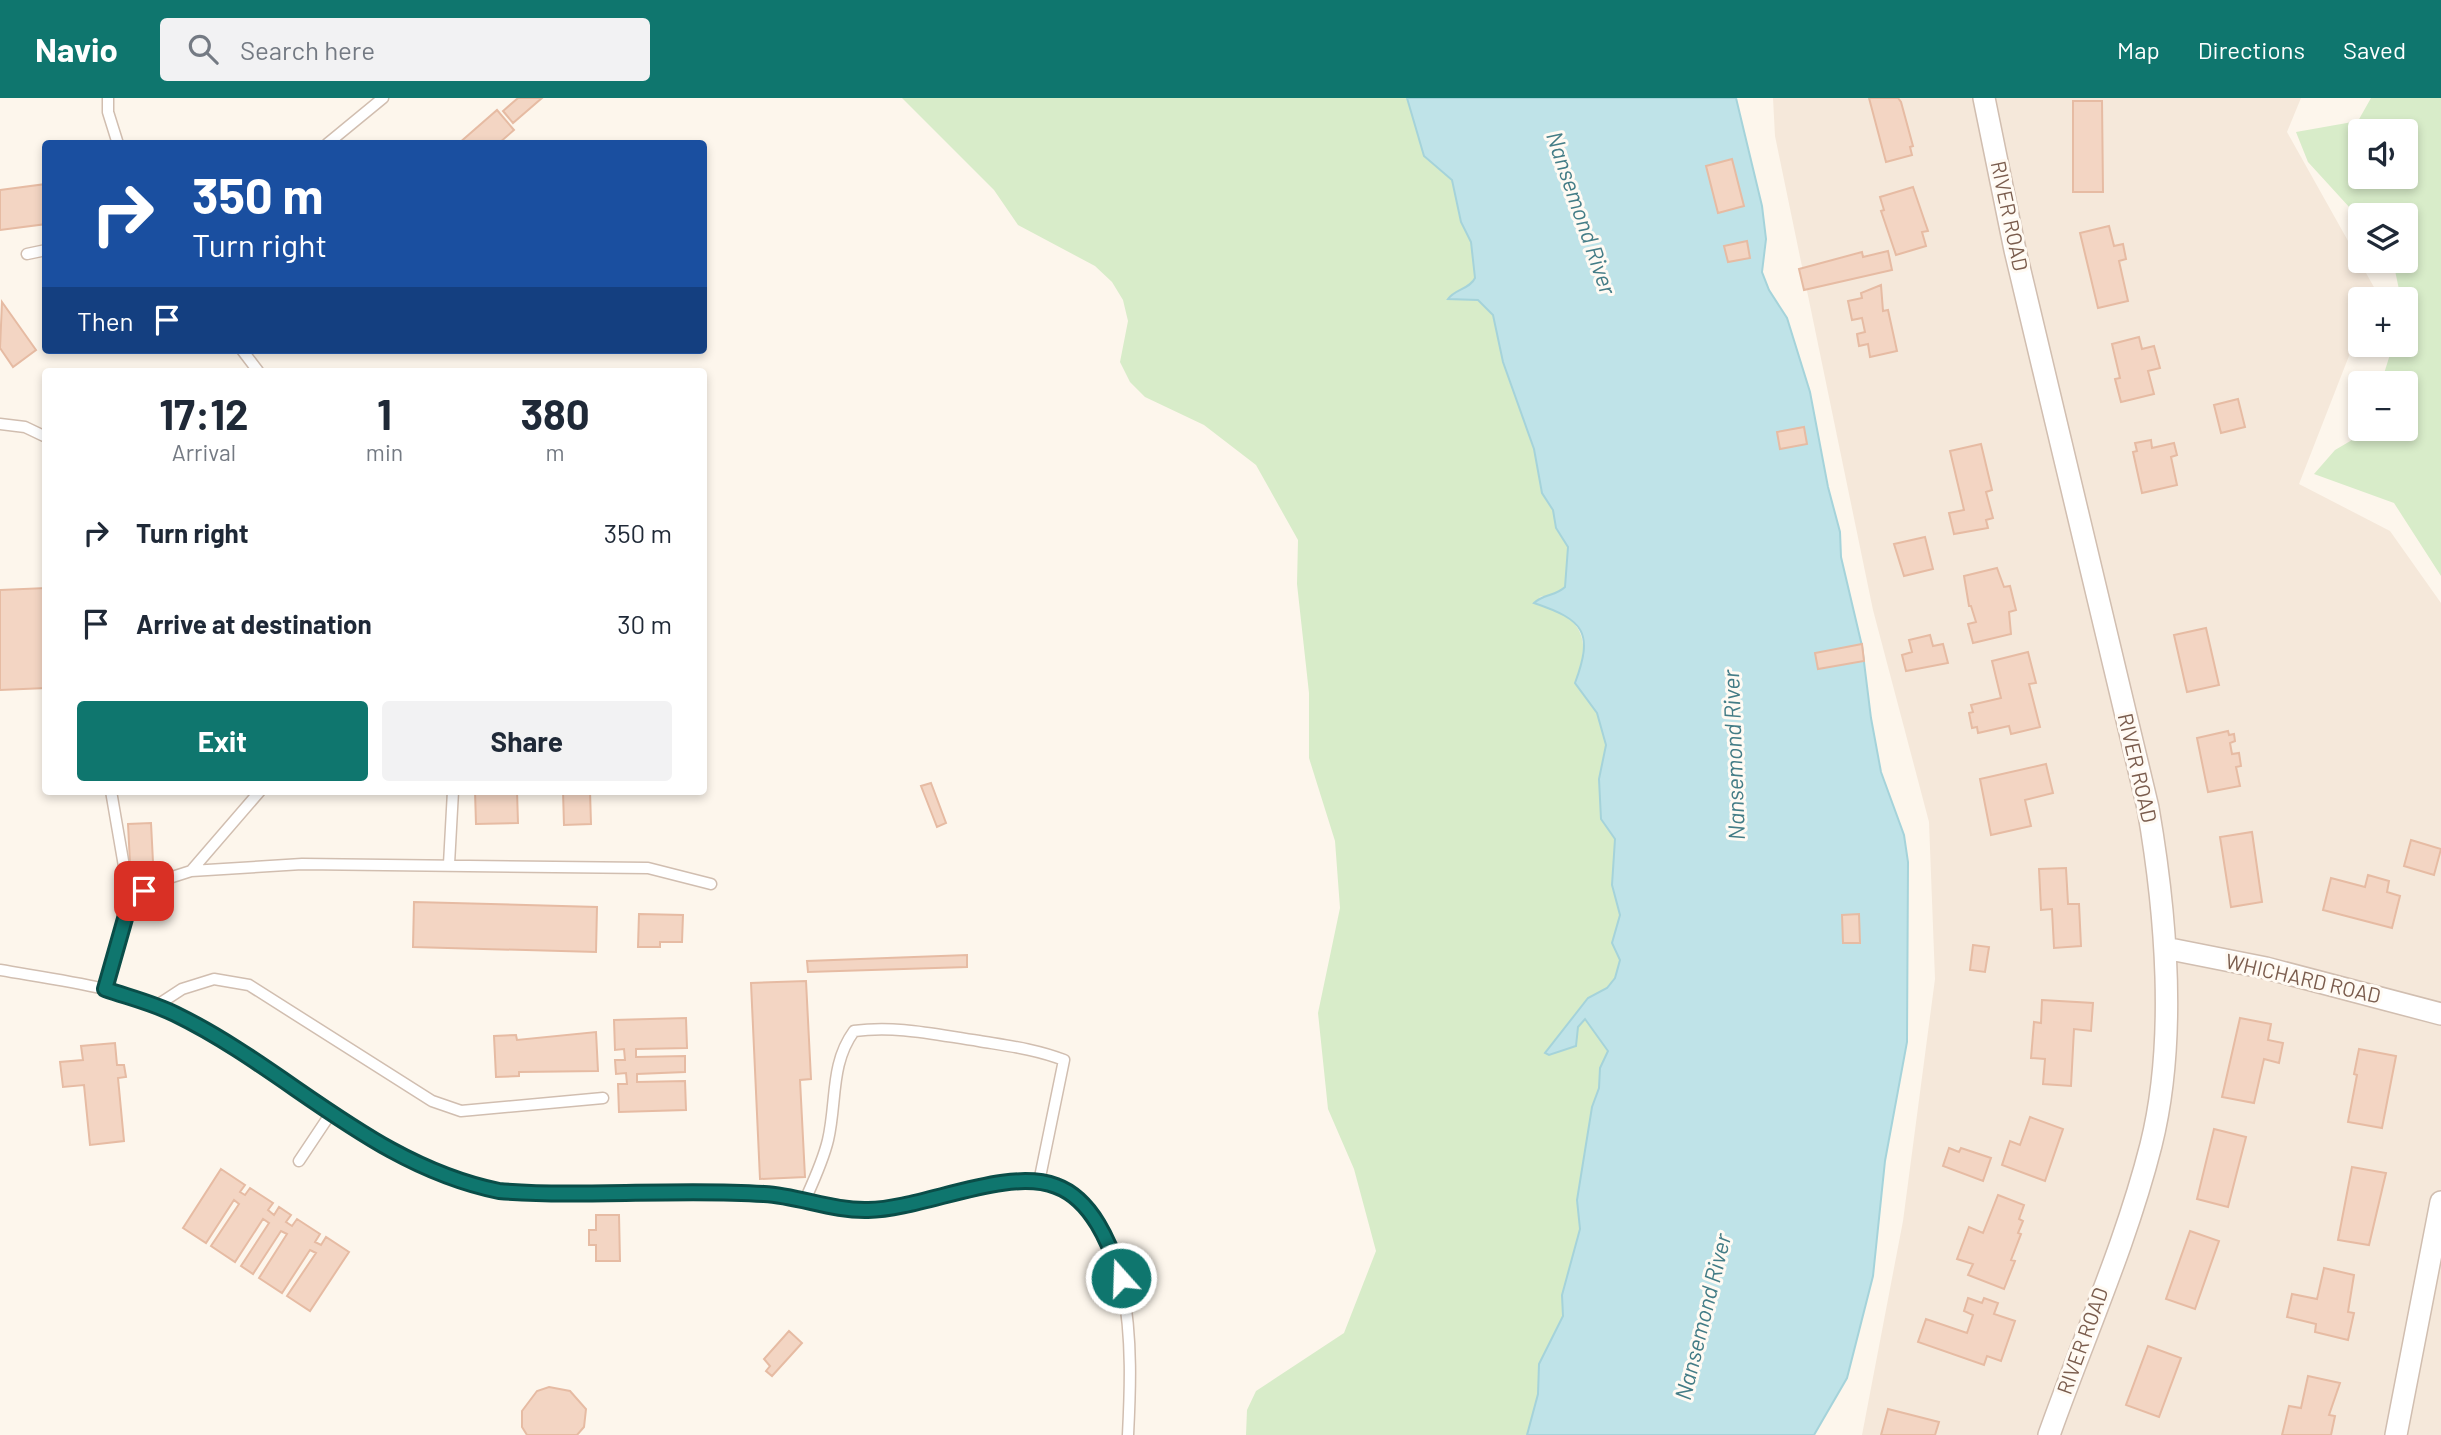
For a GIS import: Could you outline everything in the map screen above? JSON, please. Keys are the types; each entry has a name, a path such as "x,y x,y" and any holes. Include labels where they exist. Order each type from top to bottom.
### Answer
{"street":[{"name":"RIVER ROAD","path":"1984,98 2015,250 2148,808 2160,877 2165,948 2158,1108 2151,1143 2135,1201 2049,1435"},
{"name":"WHICHARD ROAD","path":"2165,948 2266,968 2441,1014"},
{"path":"2396,1435 2441,1202"}],"lane":[{"path":"108,98 108,112 117,140"},
{"path":"332,140 383,98"},
{"path":"27,254 42,251"},
{"path":"245,354 256,368"},
{"path":"0,424 25,427 42,435"},
{"path":"105,989 130,901 112,795"},
{"path":"191,871 257,795"},
{"path":"449,864 453,795"},
{"path":"130,901 166,879 191,871 302,864 449,864 648,869 711,884"},
{"path":"0,970 105,989 175,1014 240,1052 381,1147 430,1172 462,1183 499,1191 766,1194 867,1210 903,1207 1010,1182 1039,1182 1057,1186 1076,1198 1103,1232 1113,1251 1121,1278 1129,1332 1128,1435"},
{"path":"156,1006 182,989 214,979 249,985 432,1101 461,1111 603,1098"},
{"path":"805,1200 829,1138 838,1060 844,1045 854,1031 876,1028 926,1031 1034,1049 1064,1060 1039,1182"},
{"path":"299,1161 331,1113"}],"shaded area":[{"path":"1773,98 2301,98 2287,132 2348,241 2348,273 2366,273 2374,287 2348,287 2349,357 2299,484 2390,531 2441,603 2441,1435 1862,1435 1903,1221 1935,979 1929,822 1873,610 1775,136"}],"green space":[{"path":"902,98 1407,98 1424,156 1452,180 1461,222 1471,242 1476,278 1449,299 1478,300 1494,315 1503,362 1534,449 1542,493 1553,510 1556,529 1568,547 1565,587 1558,594 1539,597 1574,623 1583,641 1583,653 1575,683 1597,713 1606,745 1599,779 1615,839 1612,885 1620,915 1612,943 1620,960 1615,978 1607,988 1588,998 1578,1027 1585,1019 1608,1051 1600,1068 1599,1088 1592,1107 1577,1200 1580,1229 1562,1295 1563,1316 1539,1364 1538,1394 1527,1435 1246,1435 1247,1410 1256,1391 1344,1333 1376,1251 1354,1169 1328,1109 1318,1013 1340,908 1335,841 1309,758 1309,693 1297,584 1298,540 1256,465 1204,425 1145,397 1130,382 1120,362 1128,321 1123,300 1112,282 1095,266 1018,225 994,190"},
{"path":"2371,98 2441,98 2441,576 2394,503 2314,474 2335,450 2350,441 2418,441 2418,371 2385,371 2389,357 2418,357 2418,287 2398,287 2396,273 2418,273 2418,203 2348,203 2348,206 2308,162 2296,132 2348,123 2348,189 2418,189 2418,119 2359,119"}],"water":[{"name":"Nansemond River","path":"1407,98 1736,98 1762,206 1766,239 1762,272 1769,290 1787,318 1810,392 1828,487 1840,532 1841,557 1862,646 1881,772 1904,835 1908,862 1907,1042 1885,1161 1873,1276 1847,1378 1814,1435 1527,1435 1538,1394 1539,1364 1563,1316 1562,1295 1580,1229 1577,1200 1592,1107 1599,1088 1600,1068 1608,1051 1585,1019 1578,1027 1576,1046 1549,1055 1545,1053 1588,998 1607,988 1615,978 1620,960 1612,943 1620,915 1612,885 1615,839 1601,819 1599,779 1606,745 1597,713 1575,683 1581,666 1584,640 1574,622 1534,603 1565,587 1568,547 1556,528 1553,510 1542,493 1534,449 1503,362 1493,315 1478,300 1448,299 1470,285 1475,278 1471,242 1461,222 1452,180 1424,156"}],"building":[{"path":"518,98 542,98 513,123 503,111"},
{"path":"1869,98 1898,98 1913,146 1910,147 1912,155 1886,162"},
{"path":"2073,101 2102,101 2103,192 2073,192"},
{"path":"497,110 514,130 503,140 463,140"},
{"path":"1732,159 1744,206 1718,213 1706,166"},
{"path":"42,185 42,225 0,230 0,190"},
{"path":"1913,187 1928,231 1922,232 1926,246 1896,255 1881,211 1884,210 1880,197"},
{"path":"2109,226 2114,246 2123,244 2126,259 2119,261 2128,301 2098,308 2080,233"},
{"path":"1747,241 1750,258 1728,262 1724,246"},
{"path":"1888,251 1892,270 1804,290 1799,269 1862,252 1863,257"},
{"path":"1881,285 1883,311 1888,310 1897,351 1870,357 1868,344 1859,346 1857,334 1865,332 1862,318 1852,320 1848,301 1862,298 1861,293"},
{"path":"2,302 36,350 13,367 0,348"},
{"path":"2139,337 2142,349 2154,346 2160,368 2148,371 2154,394 2121,402 2115,379 2120,378 2112,344"},
{"path":"2238,399 2245,427 2221,433 2214,405"},
{"path":"1804,427 1807,444 1780,449 1777,432"},
{"path":"2151,440 2152,448 2174,443 2177,455 2171,457 2177,485 2142,493 2133,452 2137,451 2135,443"},
{"path":"1981,444 1992,490 1986,492 1993,518 1986,520 1988,528 1954,534 1949,513 1964,510 1950,451"},
{"path":"1925,537 1933,569 1904,576 1894,544"},
{"path":"1997,568 2004,587 2010,586 2016,610 2009,612 2011,634 1973,643 1968,624 1976,622 1969,606 1964,576"},
{"path":"42,588 42,688 0,690 0,590"},
{"path":"2206,628 2219,685 2187,692 2174,635"},
{"path":"1930,635 1933,646 1943,644 1948,663 1906,671 1902,655 1912,652 1909,640"},
{"path":"1862,644 1864,661 1818,669 1815,653"},
{"path":"2028,652 2036,683 2029,684 2040,727 2011,734 2009,726 1978,733 1977,727 1972,728 1969,713 1973,712 1971,705 2001,698 1992,661"},
{"path":"2228,731 2229,735 2234,734 2235,741 2230,743 2232,754 2239,753 2241,766 2236,767 2240,786 2208,792 2197,738"},
{"path":"2046,764 2053,793 2025,800 2031,826 1991,835 1980,779"},
{"path":"931,783 946,823 937,827 921,786"},
{"path":"475,795 517,795 518,823 476,824"},
{"path":"563,795 590,795 591,824 564,825"},
{"path":"151,823 153,862 130,863 128,824"},
{"path":"2252,832 2262,902 2231,907 2220,837"},
{"path":"2411,840 2441,849 2434,875 2404,866"},
{"path":"2066,868 2068,904 2079,904 2081,946 2054,948 2052,909 2041,910 2039,869"},
{"path":"2368,875 2389,881 2387,892 2400,896 2392,928 2323,910 2331,878 2365,887"},
{"path":"414,902 597,907 596,952 413,947"},
{"path":"639,914 683,915 682,942 660,942 660,947 638,947"},
{"path":"1859,914 1860,943 1843,943 1842,915"},
{"path":"1973,945 1989,947 1985,972 1970,970"},
{"path":"967,955 967,967 808,972 807,961"},
{"path":"806,981 811,1079 800,1080 805,1177 760,1179 751,983"},
{"path":"2042,1000 2093,1003 2091,1031 2074,1029 2071,1086 2043,1084 2045,1059 2031,1058 2034,1022 2041,1023"},
{"path":"686,1018 687,1048 636,1049 636,1057 685,1056 685,1072 637,1074 637,1082 685,1081 686,1110 619,1112 618,1084 627,1084 626,1073 616,1074 615,1060 625,1060 624,1049 615,1050 614,1020"},
{"path":"2240,1018 2271,1024 2268,1040 2283,1043 2279,1063 2264,1059 2254,1103 2222,1097"},
{"path":"596,1032 598,1071 519,1072 519,1076 496,1077 494,1036 516,1035 517,1040"},
{"path":"115,1043 117,1065 124,1065 126,1077 118,1078 124,1141 90,1145 84,1085 63,1087 60,1062 83,1060 81,1046"},
{"path":"2359,1049 2396,1056 2382,1128 2348,1122"},
{"path":"2030,1117 2063,1129 2045,1181 2002,1165 2010,1141 2020,1145"},
{"path":"2214,1129 2246,1137 2228,1207 2197,1199"},
{"path":"1949,1148 1959,1152 1961,1148 1991,1158 1983,1181 1943,1166"},
{"path":"2352,1167 2386,1173 2369,1245 2338,1240"},
{"path":"221,1169 245,1185 240,1192 245,1195 250,1188 273,1203 268,1210 274,1215 279,1207 291,1215 286,1222 292,1226 297,1219 320,1234 315,1242 321,1245 326,1237 349,1252 310,1311 287,1296 316,1253 310,1250 282,1293 259,1278 287,1234 281,1231 253,1274 241,1266 269,1223 263,1219 235,1262 211,1246 239,1204 234,1200 206,1243 183,1228"},
{"path":"1998,1195 2024,1205 2019,1219 2023,1221 2018,1233 2021,1234 2011,1260 2015,1261 2004,1289 1968,1275 1973,1264 1957,1259 1969,1227 1983,1233"},
{"path":"596,1215 619,1215 620,1261 596,1261 596,1245 589,1245 589,1230 596,1230"},
{"path":"2190,1231 2219,1241 2195,1309 2166,1299"},
{"path":"2324,1268 2354,1275 2348,1312 2354,1313 2348,1340 2315,1332 2316,1324 2287,1317 2292,1294 2317,1299"},
{"path":"1968,1298 1982,1303 1984,1298 1998,1303 1994,1314 2015,1321 2001,1361 1987,1356 1984,1365 1918,1342 1926,1319 1967,1333 1973,1315 1964,1311"},
{"path":"789,1331 802,1343 772,1376 766,1371 770,1366 764,1359"},
{"path":"2148,1346 2181,1358 2159,1417 2126,1405"},
{"path":"2308,1376 2340,1383 2329,1415 2335,1416 2331,1435 2282,1435 2289,1406 2301,1408"},
{"path":"549,1387 570,1391 586,1409 584,1427 577,1435 527,1435 522,1427 522,1411 537,1391"},
{"path":"1888,1409 1939,1422 1935,1435 1881,1435"}],"route":[{"path":"144,891 130,901 105,989 175,1014 240,1052 381,1147 430,1172 462,1183 499,1191 766,1194 843,1209 867,1210 903,1207 1010,1182 1039,1182 1057,1186 1076,1198 1103,1232 1113,1251 1121,1278"}]}
